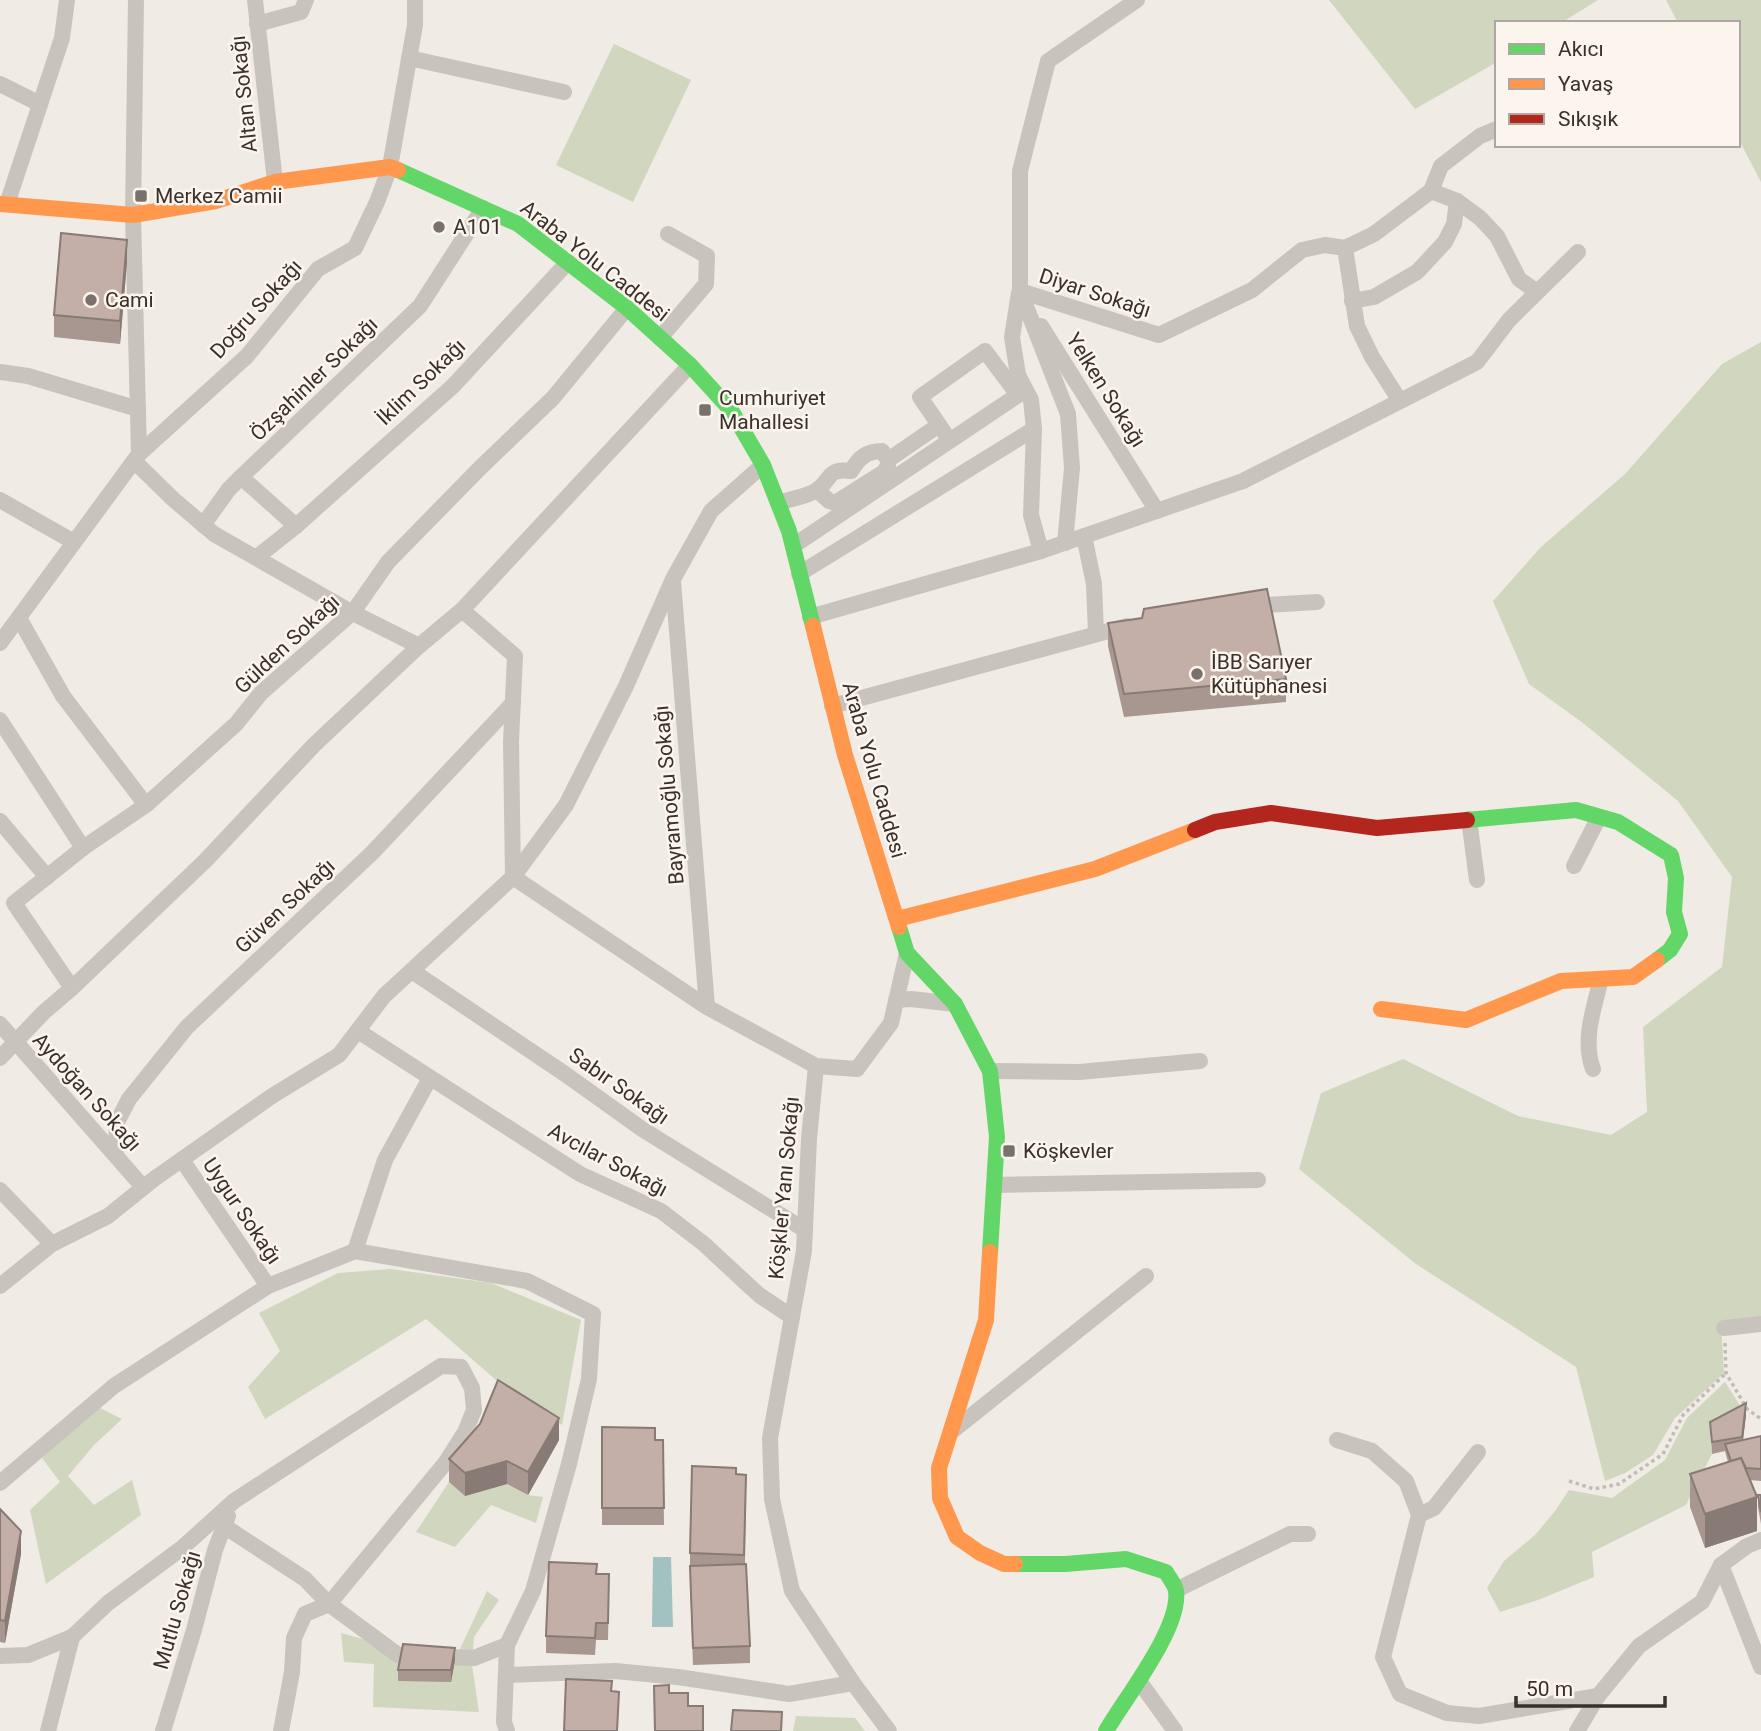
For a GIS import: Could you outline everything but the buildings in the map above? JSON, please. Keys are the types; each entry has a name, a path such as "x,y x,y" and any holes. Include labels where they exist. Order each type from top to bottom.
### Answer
{"street":[{"path":"68,0 62,38 4,204 133,215 216,201 275,182 390,167"},
{"path":"136,0 133,215 138,409 136,457 214,534 419,646"},
{"name":"Altan Sokağı","path":"255,0 275,182"},
{"path":"257,24 301,12 306,0"},
{"name":"Doğru Sokağı","path":"0,643 136,457 247,356 318,269 355,248 390,167 415,25 415,0"},
{"path":"1041,551 1031,515 1034,429 1031,400 1018,375 1012,337 1020,291 1020,171 1048,61 1137,0"},
{"path":"409,58 564,92"},
{"path":"0,84 40,104"},
{"path":"1400,401 1372,357 1357,326 1345,248 1374,234 1431,191 1441,166 1480,136 1495,131"},
{"name":"Araba Yolu Caddesi","path":"390,167 518,224 627,308 690,365 731,410 762,465 793,547 845,755 907,953 955,1004 990,1071 998,1137 986,1320 939,1468 940,1498 957,1537 980,1553 1004,1564 1065,1564 1126,1559 1166,1572 1176,1590"},
{"path":"1431,191 1457,201 1480,218 1497,236 1519,279 1537,292"},
{"path":"1352,301 1374,297 1417,272 1446,242 1454,225 1457,201"},
{"name":"Özşahinler Sokağı","path":"204,525 229,489 420,306 483,208"},
{"path":"660,338 705,284 707,256 668,234"},
{"name":"Diyar Sokağı","path":"1020,291 1159,335 1252,290 1302,250 1325,245 1345,248"},
{"path":"810,617 1041,551 1243,481 1477,362 1509,320 1578,252"},
{"name":"İklim Sokağı","path":"296,526 453,386 568,262"},
{"path":"1020,291 1068,414 1072,468 1065,543"},
{"name":"Yelken Sokağı","path":"1020,291 1157,511"},
{"name":"Gülden Sokağı","path":"72,988 14,903 83,848 146,804 236,724 261,693 353,612 388,562 479,469 554,398 627,308"},
{"path":"793,547 950,441 1018,395 985,351 920,397 950,441"},
{"path":"0,1058 44,1012 206,860 314,745 419,646 462,610 690,365"},
{"path":"0,372 28,376 138,409"},
{"path":"888,460 939,425"},
{"path":"800,574 1034,429"},
{"path":"817,490 835,503 884,472 888,460 882,451 872,451 859,458 850,471"},
{"path":"0,1286 52,1244 108,1216 143,1187 272,1096 339,1055 384,996 513,877 566,805 626,685 673,579 711,511 762,465"},
{"path":"778,503 817,490 829,476 839,470 850,471 861,486"},
{"path":"242,477 296,526 257,557"},
{"path":"0,500 74,542"},
{"path":"1084,536 1094,584 1096,633"},
{"name":"Bayramoğlu Sokağı","path":"673,579 707,1007"},
{"path":"1228,608 1317,602"},
{"path":"462,610 515,656 511,815 513,877"},
{"path":"19,618 63,696 146,804"},
{"path":"832,706 1148,621"},
{"name":"Güven Sokağı","path":"116,1154 117,1122 129,1099 187,1027 372,853 513,703"},
{"path":"0,720 83,848"},
{"path":"897,919 1095,869 1215,822 1271,813 1377,828 1576,810 1618,822 1671,855 1676,878 1674,912 1680,934 1670,950 1633,976 1560,981 1466,1020 1381,1009"},
{"path":"1574,866 1599,817"},
{"path":"1469,819 1477,880"},
{"path":"0,821 47,877"},
{"path":"513,877 707,1007 816,1066 857,1069 891,1023 907,953"},
{"name":"Sabır Sokağı","path":"412,971 642,1129 805,1230"},
{"path":"1593,1069 1587,1054 1601,979"},
{"path":"896,1000 930,1000 955,1004"},
{"name":"Aydoğan Sokağı","path":"0,1024 143,1187"},
{"name":"Avcılar Sokağı","path":"358,1031 580,1174 661,1211 704,1244 759,1295 792,1317"},
{"path":"990,1071 1079,1072 1200,1061"},
{"name":"Köşkler Yanı Sokağı","path":"816,1066 809,1139 804,1251 770,1438 772,1499 792,1591 853,1683 889,1731"},
{"path":"355,1251 385,1160 430,1077"},
{"name":"Uygur Sokağı","path":"181,1160 268,1286"},
{"path":"994,1185 1258,1180"},
{"path":"0,1190 52,1244"},
{"path":"0,1483 114,1386 268,1286 355,1251 527,1281 593,1314 589,1379 569,1464 533,1591 507,1645 504,1722 508,1731"},
{"path":"950,1432 1146,1276"},
{"path":"1724,1328 1761,1324"},
{"path":"0,1656 28,1655 72,1637 108,1603 182,1548 234,1501 441,1366 461,1367 472,1388 474,1410 465,1432 446,1462 329,1604 305,1614 294,1638 292,1672 281,1731"},
{"path":"1337,1440 1372,1451 1406,1481 1419,1515 1390,1620 1383,1657 1400,1694 1447,1713 1479,1716 1598,1696"},
{"path":"1419,1515 1434,1508 1478,1452"},
{"name":"Mutlu Sokağı","path":"163,1731 215,1550 234,1501"},
{"path":"224,1526 304,1578 329,1604 398,1655 474,1658 507,1645"},
{"path":"1106,1731 1139,1681 1174,1615 1176,1590 1290,1534 1308,1534"},
{"path":"1579,1730 1598,1696 1639,1646 1702,1602 1721,1565 1747,1546 1761,1540"},
{"path":"1721,1565 1761,1667"},
{"path":"48,1731 72,1637"},
{"path":"506,1675 615,1671 678,1677 789,1694 853,1683"},
{"path":"1139,1681 1175,1731"}],"path":[{"path":"1724,1328 1727,1373 1747,1409 1761,1419"},
{"path":"1569,1480 1594,1489 1619,1484 1663,1454 1684,1415 1727,1373"}],"green space":[{"path":"1329,0 1598,0 1564,21 1495,21 1495,63 1415,109"},
{"path":"1666,0 1761,0 1761,182 1740,142 1740,21 1677,21"},
{"path":"614,44 691,80 633,202 556,165"},
{"path":"1761,342 1761,1319 1721,1323 1724,1373 1675,1418 1653,1455 1625,1473 1605,1481 1576,1367 1416,1264 1299,1169 1321,1093 1403,1059 1518,1116 1611,1135 1647,1112 1643,1027 1722,967 1732,877 1678,801 1583,723 1529,684 1493,601 1541,547 1625,474 1722,364"},
{"path":"391,1269 491,1283 581,1320 562,1425 512,1394 426,1319 265,1419 248,1387 280,1351 259,1313 338,1273"},
{"path":"1725,1382 1746,1415 1710,1434 1712,1454 1686,1505 1592,1552 1594,1577 1500,1612 1487,1588 1504,1561 1535,1535 1569,1490 1612,1498 1665,1460 1687,1418"},
{"path":"94,1405 122,1419 94,1445 68,1476 94,1505 132,1480 141,1515 46,1584 30,1510 60,1482 42,1458"},
{"path":"449,1482 465,1496 507,1484 528,1495 543,1497 536,1523 491,1505 455,1547 416,1532"},
{"path":"487,1591 499,1600 474,1637 472,1665 479,1712 373,1707 374,1664 344,1662 341,1633 402,1650 455,1660"},
{"path":"796,1716 855,1718 865,1731 793,1731"}],"water":[{"path":"653,1557 671,1557 673,1627 652,1627"}],"traffic: fast":[{"path":"398,170 518,224 627,308 690,365 731,410 763,465 789,531 813,626"},
{"path":"1467,820 1576,810 1618,822 1671,855 1676,878 1674,912 1680,934 1670,950 1657,960"},
{"path":"899,927 907,953 955,1004 990,1071 997,1137 990,1252"},
{"path":"1015,1564 1065,1564 1126,1559 1166,1572 1173,1583 1176,1591 1175,1606 1170,1624 1150,1662 1106,1731"}],"traffic: slow":[{"path":"0,204 133,215 216,201 275,182 390,167 398,170"},
{"path":"813,626 845,755 899,927"},
{"path":"897,919 1095,869 1195,830"},
{"path":"1381,1009 1466,1020 1561,981 1633,977 1657,960"},
{"path":"990,1252 986,1320 939,1468 940,1498 957,1537 980,1553 1004,1564 1015,1564"}],"traffic: jam":[{"path":"1195,830 1215,822 1271,813 1377,828 1467,820"}],"place":[{"name":"Merkez Camii","path":"141,196"},
{"name":"A101","path":"439,227"},
{"name":"Cami","path":"91,300"},
{"name":"Cumhuriyet Mahallesi","path":"705,410"},
{"name":"İBB Sarıyer Kütüphanesi","path":"1197,674"},
{"name":"Köşkevler","path":"1009,1151"}]}
